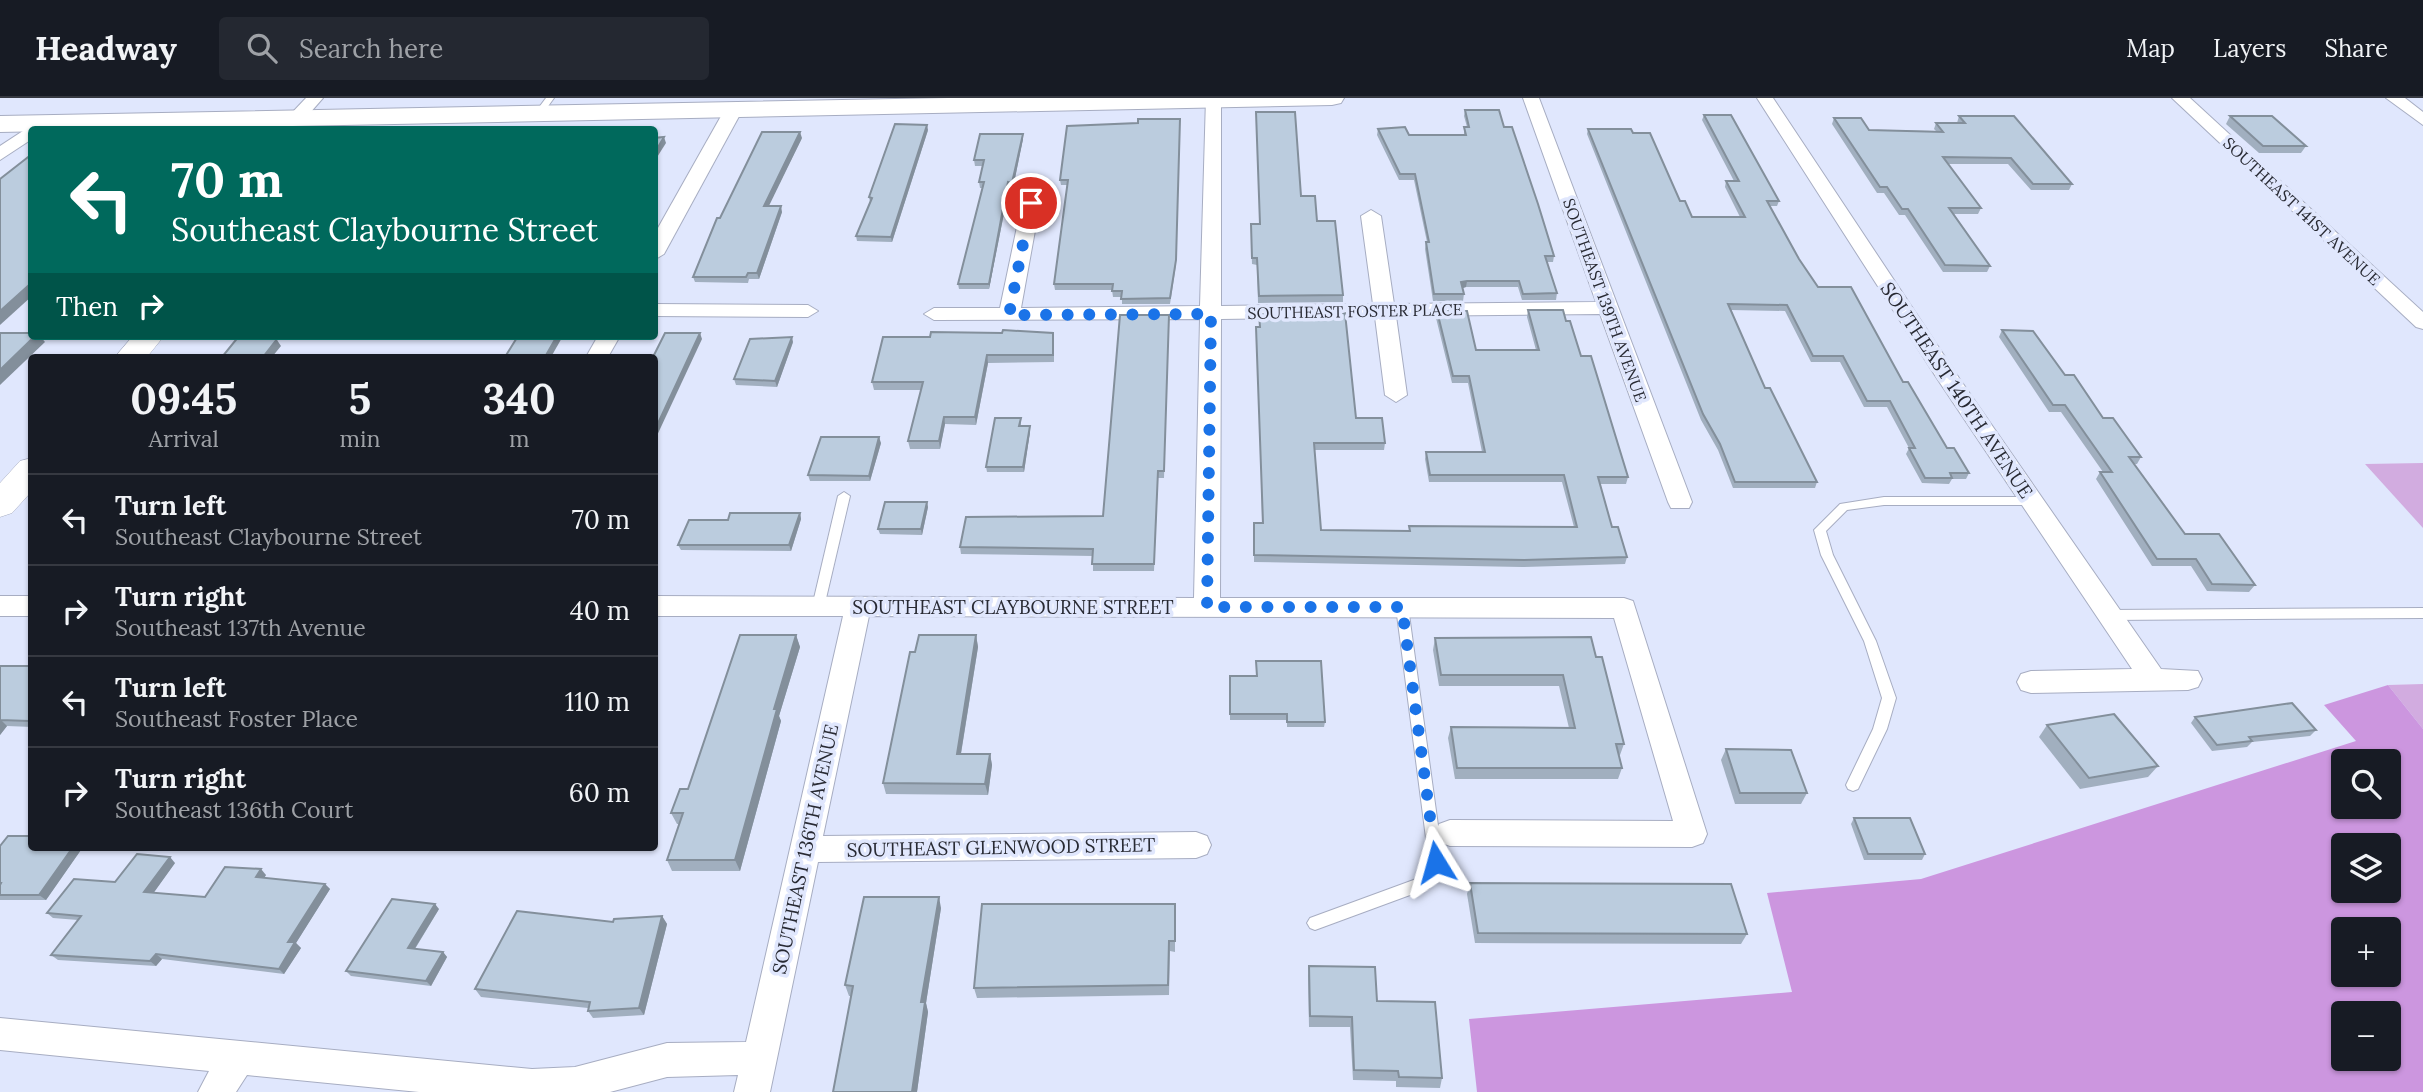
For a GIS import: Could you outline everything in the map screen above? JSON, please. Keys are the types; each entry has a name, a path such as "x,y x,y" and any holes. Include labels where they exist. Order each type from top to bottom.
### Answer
{"main road":[{"path":"63,126 296,118 333,123 544,106 687,104 734,109 932,102 1332,98"},
{"path":"0,124 28,126"}],"street":[{"path":"296,118 315,98"},
{"name":"SOUTHEAST 139TH AVENUE","path":"1531,98 1681,502"},
{"name":"SOUTHEAST 140TH AVENUE","path":"1765,98 2030,500 2154,680"},
{"name":"SOUTHEAST 141ST AVENUE","path":"2180,98 2423,323"},
{"path":"2394,98 2423,120"},
{"path":"1207,607 1213,100"},
{"path":"658,247 734,109"},
{"path":"0,156 28,132"},
{"path":"1009,315 1031,203"},
{"path":"1371,216 1396,395"},
{"name":"SOUTHEAST FOSTER PLACE","path":"934,314 1211,314 1384,309 1608,308"},
{"path":"658,310 808,311"},
{"path":"133,354 145,340"},
{"path":"0,505 28,474"},
{"path":"0,606 28,606"},
{"name":"SOUTHEAST CLAYBOURNE STREET","path":"658,606 1624,608 1692,834"},
{"name":"SOUTHEAST 136TH AVENUE","path":"752,1092 858,607"},
{"path":"2031,682 2188,679"},
{"path":"1451,833 1692,834"},
{"name":"SOUTHEAST GLENWOOD STREET","path":"805,849 1196,845"},
{"path":"0,1034 237,1060 532,1086 575,1084 667,1060 760,1058"},
{"path":"216,1092 237,1060"}],"lane":[{"path":"818,607 844,496"},
{"path":"1853,785 1880,729 1889,698 1870,641 1827,555 1820,530 1844,508 1884,501 2030,500"},
{"path":"1315,923 1424,883 1436,862 1402,607"},
{"path":"2109,615 2423,613"}],"shaded area":[{"path":"2423,463 2423,528 2365,464"},
{"path":"2423,684 2423,729 2388,685"},
{"path":"2388,685 2423,729 2423,1092 1477,1092 1469,1019 1792,992 1767,893 1921,879 2356,741 2324,705"}],"building":[{"path":"1465,110 1499,110 1504,127 1512,127 1554,256 1545,256 1557,293 1523,294 1519,281 1467,281 1461,282 1464,294 1434,294 1426,242 1429,242 1415,174 1400,174 1378,129 1405,127 1409,135 1466,135 1464,127 1469,127"},
{"path":"1256,112 1295,112 1301,196 1315,196 1317,221 1335,221 1343,295 1259,296 1257,258 1252,258 1251,224 1260,224"},
{"path":"1704,115 1731,115 1779,201 1767,201 1799,259 1818,287 1851,287 1903,382 1908,382 1947,448 1954,448 1969,473 1950,473 1952,478 1925,478 1909,448 1915,448 1890,401 1867,401 1843,356 1813,356 1787,305 1728,304 1765,388 1770,388 1817,482 1735,482 1720,444 1703,414 1588,129 1631,129 1633,133 1650,133 1680,201 1685,201 1692,217 1745,217 1726,181 1739,181"},
{"path":"1959,116 2014,116 2072,184 2033,184 2011,158 1943,157 1981,208 1949,208 1990,266 1945,265 1908,209 1902,209 1887,187 1880,187 1834,118 1861,118 1869,130 1943,132 1936,123 1965,123"},
{"path":"2230,116 2272,116 2306,146 2263,146"},
{"path":"1138,119 1180,119 1176,260 1170,298 1121,299 1122,291 1112,291 1113,284 1054,284 1068,180 1060,180 1067,126 1138,123"},
{"path":"895,124 927,125 891,237 856,236 872,198 869,197"},
{"path":"762,132 800,132 764,206 781,206 757,273 748,273 746,277 693,277 717,218 720,218"},
{"path":"980,134 1023,134 1012,183 1008,182 989,284 958,284 984,182 979,182 984,160 974,160"},
{"path":"28,157 28,286 0,311 0,179"},
{"path":"1528,310 1563,310 1566,321 1570,321 1581,356 1591,356 1628,477 1598,477 1612,527 1618,527 1627,557 1524,560 1254,555 1254,523 1263,523 1256,327 1260,327 1259,314 1345,313 1356,418 1382,418 1385,443 1314,443 1321,530 1410,531 1409,526 1577,527 1564,475 1430,475 1426,452 1485,452 1469,376 1453,376 1437,311 1467,311 1476,350 1539,350"},
{"path":"1120,315 1169,315 1164,471 1158,471 1154,564 1092,564 1093,549 960,547 966,517 1103,516"},
{"path":"1003,330 1053,333 1053,355 987,355 975,417 944,417 939,441 908,441 923,382 872,382 883,337 930,337 931,332 1002,333"},
{"path":"2002,330 2033,331 2065,375 2074,375 2103,418 2113,418 2141,457 2129,457 2185,534 2219,534 2255,585 2212,584 2196,559 2157,559 2100,472 2112,472 2065,405 2053,405"},
{"path":"0,333 28,333 28,340 31,340 0,370"},
{"path":"665,333 700,333 658,423 658,354 654,354"},
{"path":"792,337 775,381 734,379 750,339"},
{"path":"236,340 276,340 265,354 224,354"},
{"path":"516,340 555,340 547,354 507,354"},
{"path":"995,418 1021,418 1019,426 1030,426 1023,467 986,467"},
{"path":"821,437 879,437 869,476 808,475"},
{"path":"885,502 927,502 921,529 878,529"},
{"path":"730,513 800,513 789,545 678,545 689,520 728,520"},
{"path":"740,635 796,635 735,860 667,860 683,813 671,813 680,789 688,789"},
{"path":"919,635 976,635 957,754 990,754 985,784 883,783 910,652 915,652"},
{"path":"1591,637 1596,657 1602,657 1624,744 1616,744 1622,768 1457,768 1451,727 1575,728 1563,675 1441,675 1435,638"},
{"path":"1256,661 1321,661 1325,722 1287,722 1287,714 1230,714 1230,676 1257,676"},
{"path":"0,666 28,666 28,721 0,722"},
{"path":"2292,703 2316,730 2249,737 2252,741 2217,745 2195,717"},
{"path":"2114,714 2158,766 2089,778 2047,725"},
{"path":"1726,749 1791,750 1807,793 1740,793"},
{"path":"1854,818 1910,818 1925,854 1868,854"},
{"path":"8,836 28,836 28,851 70,851 39,895 0,895 0,846"},
{"path":"137,854 170,857 144,892 205,897 225,867 261,869 256,877 325,884 288,942 295,942 279,969 156,954 150,961 51,955 81,916 47,913 74,879 115,882"},
{"path":"1470,883 1731,884 1747,934 1478,933"},
{"path":"864,897 939,897 921,1002 925,1002 912,1092 833,1092 853,986 845,985"},
{"path":"392,899 435,904 408,948 443,952 426,981 346,971"},
{"path":"982,904 1175,904 1175,941 1169,941 1168,985 974,988"},
{"path":"517,911 613,922 614,919 662,916 639,1008 588,1011 590,1002 475,989"},
{"path":"1309,966 1375,967 1377,1001 1435,1002 1442,1078 1399,1077 1398,1071 1354,1070 1352,1017 1310,1016"}],"route":[{"path":"1031,203 1009,315 1211,314 1207,607 1402,607 1436,862"}]}
